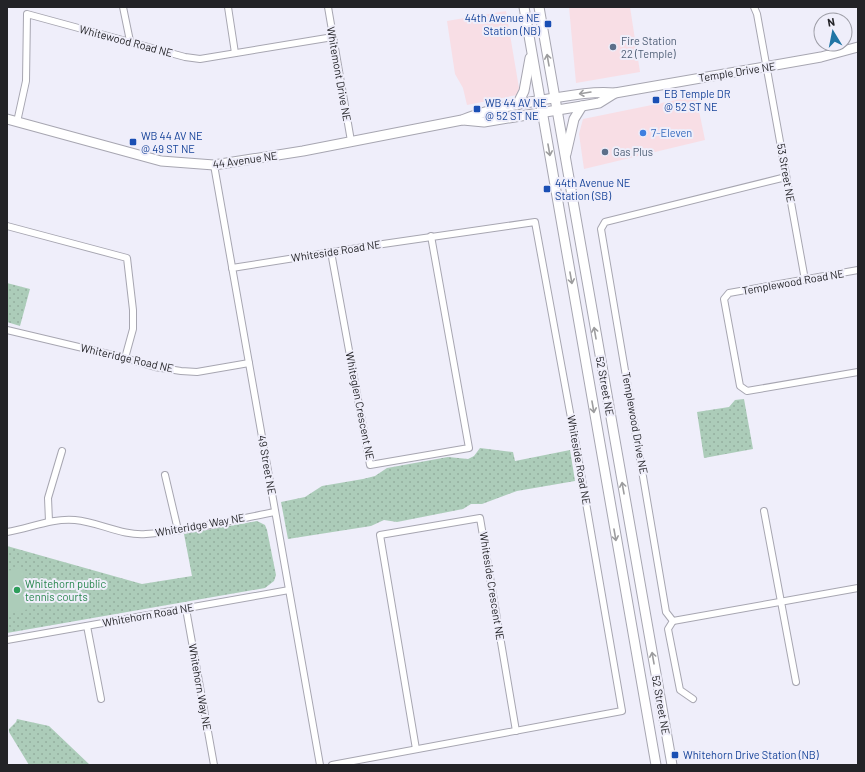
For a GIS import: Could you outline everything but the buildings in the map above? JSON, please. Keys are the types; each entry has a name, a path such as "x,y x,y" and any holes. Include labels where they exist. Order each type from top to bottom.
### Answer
{"main road":[{"name":"52 Street NE","path":"524,7 656,765"},
{"name":"52 Street NE","path":"539,7 672,765"},
{"name":"Temple Drive NE","path":"554,98 596,91 615,93 821,57 858,47"},
{"path":"517,105 524,91 531,50"},
{"name":"Temple Drive NE","path":"542,112 599,103 615,93"},
{"name":"44 Avenue NE","path":"7,119 161,161 214,165 462,120 483,111 554,98"},
{"path":"565,159 574,120 582,106"},
{"name":"44 Avenue NE","path":"462,120 484,122 542,112"}],"street":[{"path":"17,122 26,81 27,14 25,7"},
{"path":"123,7 130,41"},
{"path":"228,7 235,53"},
{"name":"Whitemont Drive NE","path":"328,7 351,141"},
{"name":"53 Street NE","path":"754,7 757,14 768,67 805,280"},
{"name":"Whitewood Road NE","path":"27,14 185,57 200,59 333,37"},
{"name":"49 Street NE","path":"214,165 320,765"},
{"name":"Templewood Drive NE","path":"673,621 666,612 601,229 605,222 786,176"},
{"name":"Whiteside Road NE","path":"232,268 431,236 535,222 622,711 332,765"},
{"path":"7,226 127,258 134,310 133,329 125,358"},
{"name":"Whiteglen Crescent NE","path":"331,252 370,465 469,448 431,236"},
{"name":"Templewood Road NE","path":"858,270 729,293 724,299 740,386 747,391 858,372"},
{"name":"Whiteridge Road NE","path":"7,330 125,358 155,367 197,372 249,363"},
{"path":"49,521 48,498 62,451"},
{"path":"165,475 178,530"},
{"path":"764,511 796,682"},
{"name":"Whiteridge Way NE","path":"7,532 49,521 78,520 129,533 145,534 178,530 275,512"},
{"name":"Whiteside Crescent NE","path":"416,749 380,536 480,518 516,731"},
{"path":"694,699 680,690 668,629 673,621 858,588"},
{"name":"Whitehorn Road NE","path":"7,640 289,590"},
{"name":"Whitehorn Way NE","path":"186,609 214,765"},
{"path":"87,626 101,699"}],"shaded area":[{"path":"569,7 630,7 640,72 576,83"},
{"path":"506,11 519,88 517,95 467,105 463,88 455,74 447,21"},
{"path":"696,96 705,140 584,169 579,134 583,119"}],"green space":[{"path":"7,283 30,289 20,326 7,322"},
{"path":"744,399 753,449 704,458 697,412 729,407 735,400"},
{"path":"480,448 513,452 515,461 570,450 575,481 517,491 482,504 471,504 463,509 397,522 384,520 371,526 288,539 281,502 305,497 322,486 375,476 387,468 448,457 468,459 474,456"},
{"path":"257,521 265,525 267,530 276,575 274,581 265,588 7,633 7,546 142,584 192,576 184,534"},
{"name":"Whitehorn public tennis courts","path":"22,568 30,609 7,613 7,571"},
{"path":"17,719 49,726 90,765 29,765 9,732 9,729"}],"place":[{"name":"44th Avenue NE Station (NB)","path":"548,24"},
{"name":"Fire Station 22 (Temple)","path":"613,47"},
{"name":"EB Temple DR @ 52 ST NE","path":"656,100"},
{"name":"WB 44 AV NE @ 52 ST NE","path":"477,109"},
{"name":"7-Eleven","path":"643,133"},
{"name":"WB 44 AV NE @ 49 ST NE","path":"133,142"},
{"name":"Gas Plus","path":"605,152"},
{"name":"44th Avenue NE Station (SB)","path":"547,189"},
{"name":"Whitehorn public tennis courts","path":"17,590"},
{"name":"Whitehorn Drive Station (NB)","path":"675,755"}]}
